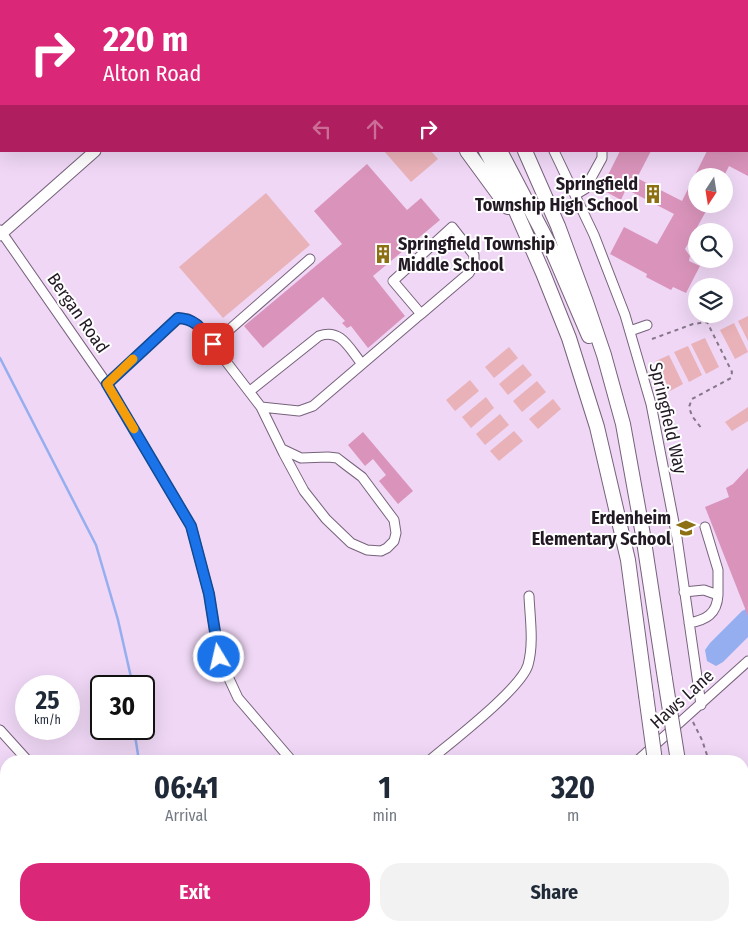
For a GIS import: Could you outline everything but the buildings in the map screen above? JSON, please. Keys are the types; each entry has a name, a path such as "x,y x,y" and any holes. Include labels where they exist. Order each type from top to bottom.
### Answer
{"highway":[{"path":"468,152 524,230"},
{"path":"487,152 544,273 598,427 628,560 654,755"},
{"path":"501,152 552,250 590,338 616,422 643,535"},
{"path":"525,152 558,226 604,355 623,424 643,535 677,755"}],"main road":[{"path":"1,233 94,152"}],"street":[{"name":"Springfield Way","path":"554,152 594,235 630,331 651,404 677,538 701,705"},
{"path":"575,195 585,189 602,158 602,152"},
{"path":"261,407 299,411 313,406 421,314 466,275 474,264 474,255 452,227 393,281 421,314"},
{"name":"Bergan Road","path":"1,233 107,384 191,526 209,594 219,657 238,698 287,755"},
{"path":"213,344 310,259"},
{"path":"107,384 178,318 188,318 198,325 261,407 282,449 304,491 326,519 352,543 367,550 380,551 387,548 394,541 396,533 394,520 362,477 337,458 301,458 282,449"},
{"path":"630,331 648,325"},
{"path":"250,391 318,336 328,332 337,334 362,364"},
{"path":"689,623 708,618 716,607 718,595 718,570 705,527"},
{"path":"684,592 704,590 718,595"},
{"path":"436,755 507,694 527,668 532,647 529,596"},
{"name":"Haws Lane","path":"644,755 748,662"},
{"path":"0,730 23,755"}],"path":[{"path":"652,339 694,324 708,322 732,372 731,378 692,399 689,407 692,416 702,429"},
{"path":"693,722 707,755"}],"shaded area":[{"path":"385,152 432,152 438,159 411,182"},
{"path":"266,193 310,245 223,318 179,267"},
{"path":"748,316 748,341 738,321"},
{"path":"734,323 748,352 735,359 720,330"},
{"path":"705,338 719,367 706,374 691,344"},
{"path":"688,346 702,375 689,382 674,352"},
{"path":"509,347 518,358 494,378 485,367"},
{"path":"669,355 683,384 670,391 656,361"},
{"path":"523,364 532,375 508,395 499,384"},
{"path":"470,380 479,391 455,411 446,400"},
{"path":"537,381 546,392 522,412 513,401"},
{"path":"486,397 494,408 471,428 462,417"},
{"path":"553,399 561,409 538,429 529,419"},
{"path":"748,407 748,421 732,431 725,422"},
{"path":"500,414 509,425 485,445 476,434"},
{"path":"514,431 523,441 499,461 490,451"}],"water":[{"path":"748,608 748,637 723,662 716,666 707,661 705,650 710,643 742,611"}],"waterway":[{"path":"0,358 96,545 118,620 130,675"},
{"path":"136,740 138,755"}],"slow traffic":[{"path":"133,359 107,384 134,429"}],"place":[{"name":"Springfield Township High School","path":"653,194"},
{"name":"Springfield Township Middle School","path":"383,254"},
{"name":"Erdenheim Elementary School","path":"686,528"}],"route":[{"path":"213,344 198,325 188,318 178,318 107,384 191,526 209,594 219,657"}]}
